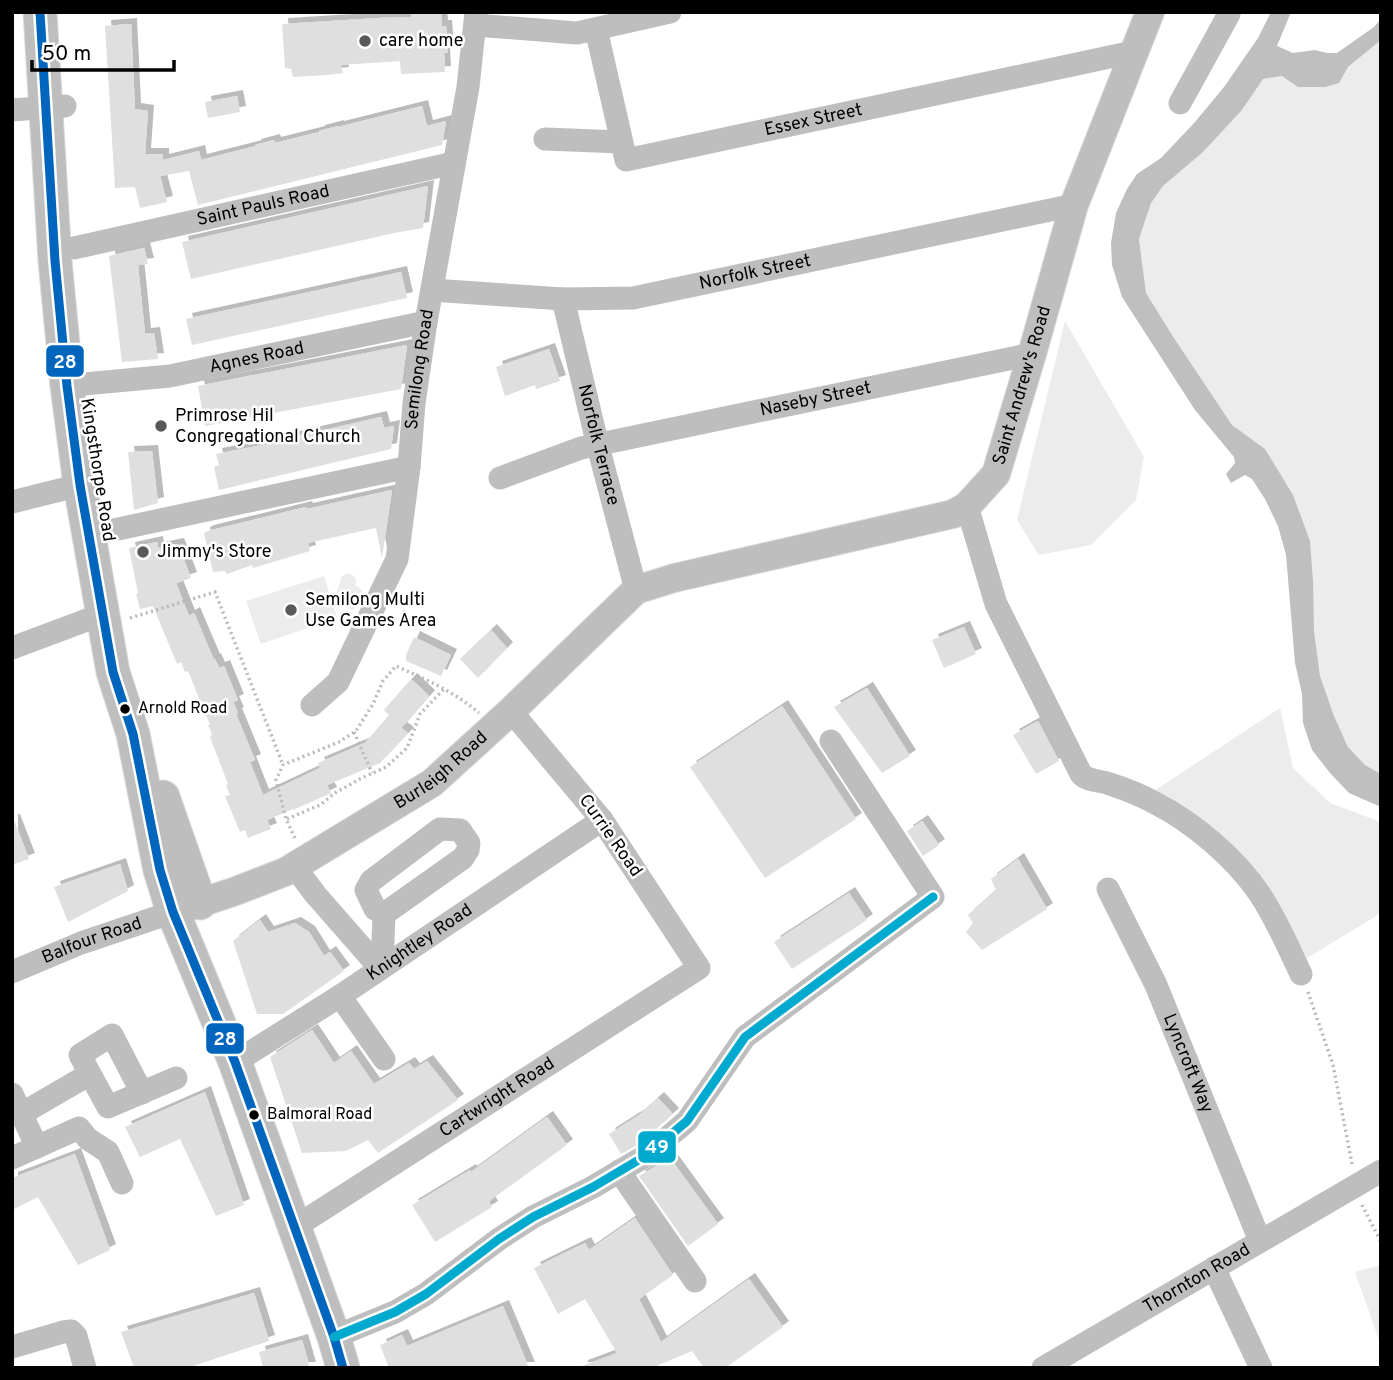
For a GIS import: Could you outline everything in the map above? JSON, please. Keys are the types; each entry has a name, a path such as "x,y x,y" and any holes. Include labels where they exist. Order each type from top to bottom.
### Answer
{"highway":[{"name":"Kingsthorpe Road","path":"40,12 58,97 74,248 98,533 114,617 113,672 134,734 160,870 186,907 235,1062 338,1353"},
{"path":"58,12 58,97"},
{"name":"Kingsthorpe Road","path":"58,97 56,275 80,485 98,533"}],"main road":[{"name":"Saint Andrew's Road","path":"674,578 953,514 967,506 996,474 1074,205 1150,12"},
{"name":"Burleigh Road","path":"186,907 285,872 432,783 503,719 636,590 674,578"}],"street":[{"path":"475,19 577,33 670,12"},
{"path":"1180,103 1223,13"},
{"name":"Semilong Road","path":"312,705 338,682 397,559 414,402 468,87 475,19"},
{"path":"545,139 621,142 596,29"},
{"name":"Essex Street","path":"621,142 626,160 1133,52"},
{"path":"12,110 58,97"},
{"name":"Saint Pauls Road","path":"74,248 454,163"},
{"name":"Norfolk Street","path":"432,290 564,299 633,298 1074,205"},
{"name":"Norfolk Terrace","path":"564,299 598,446 636,590"},
{"name":"Agnes Road","path":"84,384 170,376 426,322"},
{"name":"Naseby Street","path":"500,478 582,448 1032,354"},
{"path":"98,533 409,467"},
{"path":"12,502 80,485"},
{"path":"967,506 996,604 1081,774 1086,779 1109,783 1155,803 1183,820 1231,860 1261,895 1301,974"},
{"path":"12,648 114,617"},
{"name":"Currie Road","path":"503,719 602,820 699,968"},
{"path":"338,1353 533,1217 647,1155 687,1121 745,1037 933,897 831,741"},
{"name":"Knightley Road","path":"235,1062 340,996 602,820"},
{"path":"299,863 315,894 371,958 382,966"},
{"name":"Lyncroft Way","path":"1108,888 1156,985 1259,1241"},
{"name":"Balfour Road","path":"12,972 81,943 186,907"},
{"path":"382,966 384,914"},
{"name":"Cartwright Road","path":"295,1227 699,968"},
{"path":"340,996 384,1059"},
{"path":"142,1093 112,1035 80,1055 108,1107 142,1093 176,1078"},
{"path":"37,1147 17,1104 90,1074"},
{"path":"12,1158 79,1128 88,1139 108,1152 122,1183"},
{"path":"619,1171 695,1281"},
{"name":"Thornton Road","path":"1043,1368 1381,1171"},
{"path":"1214,1268 1261,1368"},
{"path":"12,1347 71,1331 76,1336 85,1368"}],"path":[{"path":"114,617 215,592 283,765"},
{"path":"299,863 276,780 283,765 339,742 354,732 373,705 383,681 396,666 503,719"},
{"path":"286,819 320,805 335,793 386,767 407,748 421,714 444,689"},
{"path":"354,732 372,773"},
{"path":"1301,974 1333,1065 1352,1162 1352,1186 1381,1242"}],"shaded area":[{"path":"1271,12 1291,12 1277,46 1293,53 1315,50 1337,53 1381,19 1381,40 1348,67 1339,83 1325,87 1298,87 1282,76 1263,79 1242,110 1203,152 1163,186 1151,203 1139,239 1146,293 1232,425 1265,449 1293,495 1310,541 1314,631 1320,676 1348,747 1365,765 1381,774 1381,807 1349,793 1312,750 1303,723 1286,555 1278,526 1252,479 1245,475 1231,483 1226,474 1235,463 1234,457 1195,410 1122,297 1112,265 1111,243 1116,213 1127,189 1137,174 1161,158 1224,87 1258,38"},
{"path":"1381,40 1381,774 1365,765 1348,747 1334,716 1320,676 1314,631 1265,449 1232,425 1146,293 1139,239 1151,203 1163,186 1203,152 1242,110 1263,79 1348,67"},
{"path":"1065,321 1144,457 1136,500 1091,545 1039,555 1017,520"},
{"path":"348,573 353,575 355,586 363,593 358,606 352,610 339,604 337,591 342,576"},
{"name":"Semilong Multi Use Games Area","path":"324,576 337,618 261,644 246,601"},
{"path":"1280,708 1293,768 1330,803 1381,822 1381,913 1304,960 1268,893 1154,791"},
{"path":"1381,1265 1381,1346 1355,1272"}],"building":[{"name":"care home","path":"441,12 442,26 446,26 448,53 444,53 445,72 401,74 400,61 341,65 343,73 326,75 293,77 291,69 285,68 282,24 411,17 411,13"},
{"path":"131,24 135,109 148,111 145,154 163,154 163,160 199,151 201,160 274,140 275,143 422,106 427,126 446,121 442,145 198,205 189,171 160,176 167,202 140,208 135,187 115,188 105,26"},
{"path":"237,96 240,112 208,118 205,102"},
{"path":"428,186 423,228 191,279 182,242"},
{"path":"144,248 148,264 138,265 145,334 154,333 158,359 122,362 109,256"},
{"path":"401,272 407,298 192,345 186,319"},
{"path":"407,345 401,389 205,426 198,386"},
{"path":"549,349 560,381 536,389 535,385 505,396 496,367"},
{"path":"381,417 384,428 394,426 391,449 219,490 214,467 219,465 216,454 289,440"},
{"path":"152,451 158,503 134,510 128,452"},
{"path":"392,490 382,558 376,528 308,543 310,551 253,568 252,565 227,574 225,571 213,572 204,533 208,531 306,507 307,509"},
{"path":"157,542 158,548 178,544 191,578 176,583 189,616 194,613 214,660 219,668 224,666 238,700 233,702 238,713 236,714 255,760 250,762 263,795 320,768 318,763 365,743 389,715 384,710 411,679 429,696 401,728 408,733 380,763 327,785 331,793 267,820 271,829 248,838 245,830 240,832 225,796 230,795 226,785 228,784 210,737 210,725 188,671 185,672 181,662 177,664 153,606 140,609 129,548"},
{"path":"964,627 976,654 944,668 932,640"},
{"path":"491,630 507,648 478,678 460,659"},
{"path":"414,637 451,655 441,676 406,661"},
{"path":"867,688 910,756 882,773 834,707"},
{"path":"782,706 856,819 765,878 690,767"},
{"path":"1038,721 1059,761 1036,774 1013,735"},
{"path":"12,820 29,859 12,865"},
{"path":"922,821 939,845 923,856 907,831"},
{"path":"1018,859 1047,909 982,950 966,932 973,923 968,915 996,890 991,879"},
{"path":"120,864 128,891 68,922 54,887"},
{"path":"849,893 867,920 792,969 774,942"},
{"path":"260,920 268,932 295,923 309,932 324,956 330,952 344,971 283,1014 257,1014 233,941"},
{"path":"312,1030 334,1063 351,1051 374,1084 409,1063 414,1069 427,1061 458,1100 378,1153 368,1140 346,1151 302,1153 270,1057"},
{"path":"205,1092 244,1205 216,1216 180,1139 140,1157 125,1127"},
{"path":"658,1098 673,1114 639,1144 621,1154 609,1134 639,1115"},
{"path":"547,1117 567,1145 489,1201 492,1207 435,1242 412,1205 470,1170 471,1172"},
{"path":"75,1154 110,1250 78,1265 38,1197 12,1210 12,1178"},
{"path":"668,1155 718,1224 688,1246 639,1176"},
{"path":"635,1218 673,1275 639,1299 661,1342 749,1279 783,1327 725,1368 704,1368 692,1351 652,1368 582,1368 617,1353 585,1299 558,1314 534,1268 585,1243 589,1250"},
{"path":"254,1293 269,1341 187,1368 134,1368 121,1332"},
{"path":"503,1306 529,1368 389,1368 380,1345 402,1335 407,1346"},
{"path":"302,1340 310,1368 263,1368 259,1352"}],"transit line":[{"name":"28","path":"40,12 55,261 67,386 80,485 113,672 133,734 160,870 173,912 235,1062 343,1368"},
{"name":"49","path":"334,1337 395,1312 426,1294 533,1217 593,1187 647,1155 687,1121 745,1037 933,897"}],"place":[{"name":"care home","path":"365,41"},
{"name":"Primrose Hil Congregational Church","path":"161,426"},
{"name":"Jimmy's Store","path":"143,552"},
{"name":"Semilong Multi Use Games Area","path":"291,610"},
{"name":"Arnold Road","path":"125,709"},
{"name":"Balmoral Road","path":"254,1115"}]}
